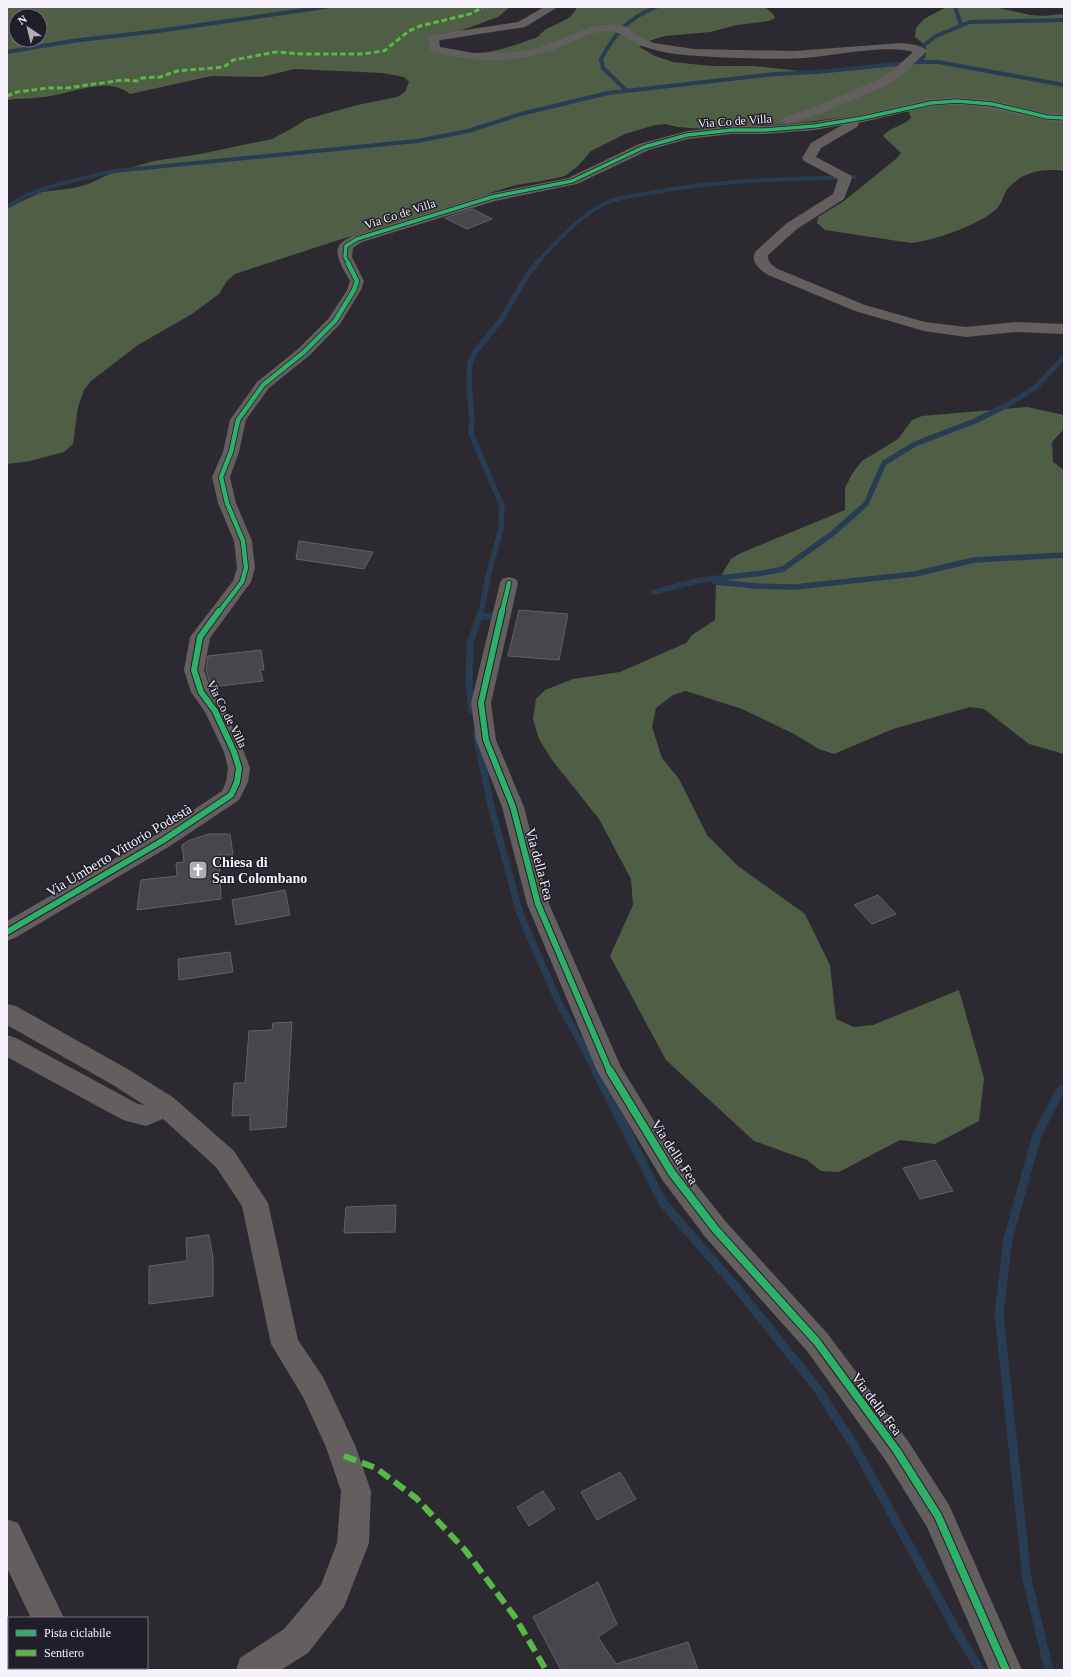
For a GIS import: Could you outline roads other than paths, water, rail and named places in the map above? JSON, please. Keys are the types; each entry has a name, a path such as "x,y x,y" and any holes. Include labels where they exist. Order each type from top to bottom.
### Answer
{"street":[{"path":"552,7 521,25 438,37 433,39 433,43 435,49 462,56 518,55 541,51 596,30 615,27 630,33 633,37 648,45 666,49 704,53 808,54 869,48 907,47 921,51 895,75 879,84 816,111 794,117 765,130"},
{"name":"Via Co de Villa","path":"237,782 239,768 234,752 215,711 201,692 194,670 195,657 200,637 242,582 246,568 242,541 226,503 221,476 231,452 238,420 263,386 304,352 335,321 354,290 357,281 345,257 346,246 357,239 492,197 572,181 644,147 687,135 732,130 765,130 815,126 931,104 957,101 992,104 1047,117 1064,118"},
{"path":"862,118 816,146 809,158 845,178 839,196 792,226 766,248 761,254 761,260 765,267 773,272 860,308 924,326 966,332 1016,327 1064,329"},
{"name":"Via della Fea","path":"509,582 481,703 486,740 513,807 538,904 610,1071 672,1173 716,1230 817,1342 897,1451 938,1516 1006,1670"},
{"name":"Via Umberto Vittorio Podestà","path":"7,932 162,841 231,795 237,782"},
{"path":"7,1013 70,1050 122,1078 165,1105 225,1159 255,1203 285,1344 313,1387 340,1445 356,1491 353,1543 333,1596 296,1641 252,1670"},
{"path":"7,1045 132,1113 146,1116 165,1105"},
{"path":"7,1534 48,1617"}],"waterway":[{"path":"7,52 72,41 158,31 325,7"},
{"path":"626,90 603,68 601,59 623,27 637,16 656,7"},
{"path":"955,7 961,25"},
{"path":"918,62 924,56 923,46 936,36 970,22 1064,20"},
{"path":"7,207 27,195 59,184 114,171 417,141 468,131 521,114 608,93 775,74 817,72 918,62"},
{"path":"918,62 938,62 1064,85"},
{"path":"536,264 558,240 593,210 608,202 621,198 705,185 780,179 855,177"},
{"path":"481,612 489,572 501,529 502,506 471,433 472,419 469,386 470,363 475,352 501,320 528,274 537,263"},
{"path":"654,592 701,580 763,573 783,569 832,534 866,504 884,463 915,444 975,421 1009,404 1036,387 1064,357"},
{"path":"715,582 757,586 795,587 915,574 974,560 1064,555"},
{"path":"472,710 469,686 470,644 481,611"},
{"path":"480,617 493,616"},
{"path":"476,734 491,806 520,914 558,1001 597,1072"},
{"path":"596,1071 663,1203 737,1288 817,1388 855,1447 956,1630 980,1670"},
{"path":"1049,1670 1027,1579 999,1314 1008,1239 1037,1135 1059,1093 1064,1089"}],"place":[{"name":"Chiesa di San Colombano","path":"198,870"}]}
